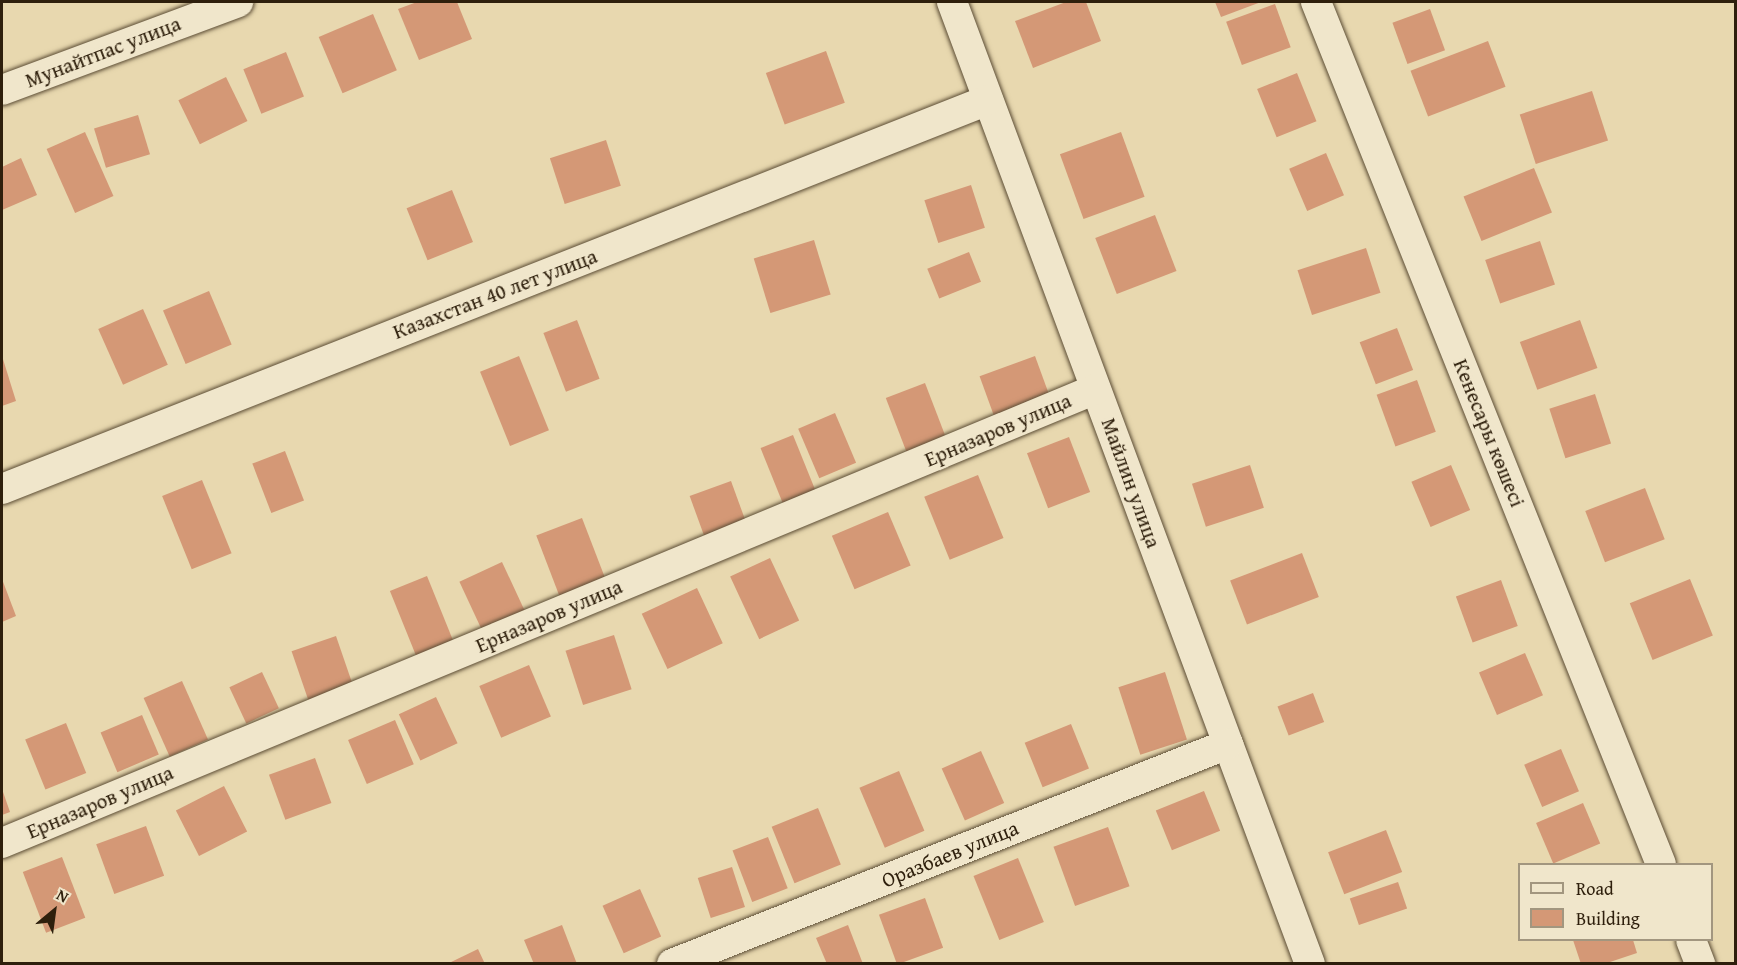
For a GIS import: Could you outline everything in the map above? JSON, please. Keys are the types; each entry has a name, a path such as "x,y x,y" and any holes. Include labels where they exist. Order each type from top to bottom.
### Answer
{"street":[{"name":"Мунайтпас улица","path":"2,90 238,2"},
{"name":"Майлин улица","path":"952,2 1310,963"},
{"name":"Кенесары көшесі","path":"1316,2 1661,863"},
{"name":"Казахстан 40 лет улица","path":"2,489 988,100"},
{"name":"Ерназаров улица","path":"2,843 1096,390"},
{"name":"Оразбаев улица","path":"672,963 1228,744"},
{"path":"1692,941 1700,963"}],"building":[{"path":"417,2 457,2 472,39 419,60 398,9"},
{"path":"1066,2 1086,2 1101,41 1033,68 1015,21"},
{"path":"1215,2 1261,2 1221,17"},
{"path":"1275,4 1291,47 1242,65 1226,22"},
{"path":"1430,9 1445,50 1407,64 1392,23"},
{"path":"373,14 397,70 343,93 319,37"},
{"path":"1488,41 1506,87 1428,116 1411,71"},
{"path":"826,51 845,103 785,125 766,73"},
{"path":"286,52 304,97 261,114 243,69"},
{"path":"1297,73 1316,121 1277,137 1257,89"},
{"path":"226,77 247,121 200,144 178,100"},
{"path":"1592,91 1608,140 1536,164 1520,114"},
{"path":"138,115 150,154 106,168 94,128"},
{"path":"85,132 113,196 75,213 47,149"},
{"path":"1121,132 1145,197 1084,219 1060,154"},
{"path":"606,140 621,186 565,204 550,158"},
{"path":"1326,153 1344,195 1307,211 1289,169"},
{"path":"21,158 37,195 2,210 2,167"},
{"path":"1534,168 1552,213 1482,241 1464,196"},
{"path":"971,185 985,228 938,243 924,200"},
{"path":"452,190 473,242 428,260 407,208"},
{"path":"1155,215 1177,271 1117,294 1095,238"},
{"path":"814,240 831,295 770,313 754,258"},
{"path":"1540,241 1555,284 1500,303 1485,260"},
{"path":"1366,248 1381,293 1312,315 1298,270"},
{"path":"969,252 981,282 939,299 927,269"},
{"path":"209,291 232,344 186,364 163,311"},
{"path":"143,309 168,365 123,385 98,329"},
{"path":"577,320 600,379 566,392 543,333"},
{"path":"1580,320 1597,368 1537,390 1520,342"},
{"path":"1397,328 1413,370 1376,384 1360,342"},
{"path":"2,356 16,401 2,406"},
{"path":"519,356 549,430 510,446 480,372"},
{"path":"1035,356 1050,398 995,418 980,376"},
{"path":"1417,380 1436,432 1395,446 1377,395"},
{"path":"925,383 947,439 907,454 886,398"},
{"path":"1595,394 1611,443 1565,458 1549,409"},
{"path":"835,413 856,463 819,478 798,429"},
{"path":"793,435 816,492 783,505 761,448"},
{"path":"1069,437 1090,492 1048,508 1027,453"},
{"path":"285,451 304,500 271,513 252,464"},
{"path":"1250,465 1264,508 1206,527 1192,484"},
{"path":"1451,465 1470,510 1431,527 1411,482"},
{"path":"978,475 1003,538 950,560 924,497"},
{"path":"202,480 232,553 192,569 162,496"},
{"path":"731,481 746,523 705,538 690,496"},
{"path":"1645,488 1665,539 1605,562 1585,511"},
{"path":"888,512 911,565 855,589 832,536"},
{"path":"582,518 606,580 560,597 536,536"},
{"path":"1302,553 1319,597 1247,624 1230,581"},
{"path":"770,558 799,621 759,639 730,577"},
{"path":"502,562 525,611 482,631 459,582"},
{"path":"427,576 454,643 417,658 390,591"},
{"path":"2,579 16,616 2,622"},
{"path":"1690,579 1713,636 1653,660 1630,603"},
{"path":"1501,580 1518,626 1473,642 1456,596"},
{"path":"697,588 723,643 667,669 642,614"},
{"path":"614,635 632,689 583,705 565,651"},
{"path":"336,636 353,685 308,700 292,651"},
{"path":"1525,653 1543,695 1497,715 1479,673"},
{"path":"529,665 551,717 501,738 479,686"},
{"path":"262,672 279,708 246,723 229,687"},
{"path":"1165,672 1187,740 1140,755 1118,687"},
{"path":"182,681 208,739 170,757 144,698"},
{"path":"1313,693 1324,722 1289,736 1278,707"},
{"path":"436,697 458,743 420,761 399,714"},
{"path":"142,715 159,755 117,772 101,733"},
{"path":"395,720 414,764 367,784 348,740"},
{"path":"66,723 86,773 45,790 25,739"},
{"path":"1071,724 1089,769 1043,787 1025,743"},
{"path":"1561,749 1579,791 1542,807 1524,765"},
{"path":"981,751 1004,803 965,821 942,768"},
{"path":"315,758 331,803 285,820 269,775"},
{"path":"899,771 924,831 885,848 859,788"},
{"path":"224,786 247,831 199,856 176,811"},
{"path":"2,789 10,812 2,815"},
{"path":"1204,791 1220,831 1172,850 1156,810"},
{"path":"1583,803 1600,844 1553,863 1536,823"},
{"path":"818,808 841,865 794,883 772,827"},
{"path":"146,826 164,876 114,894 96,844"},
{"path":"1108,827 1130,886 1075,906 1053,847"},
{"path":"1386,830 1402,872 1344,894 1328,852"},
{"path":"768,837 788,888 752,902 733,851"},
{"path":"62,857 85,918 46,933 23,872"},
{"path":"1018,858 1044,922 999,940 973,876"},
{"path":"732,867 745,907 711,918 698,878"},
{"path":"1398,882 1407,908 1359,925 1350,899"},
{"path":"640,889 661,937 624,953 603,906"},
{"path":"925,898 943,948 897,964 879,915"},
{"path":"562,925 577,964 534,964 524,940"},
{"path":"848,925 863,964 827,964 816,938"},
{"path":"1573,941 1633,941 1637,953 1604,964 1581,964"},
{"path":"478,949 485,964 447,964"}]}
